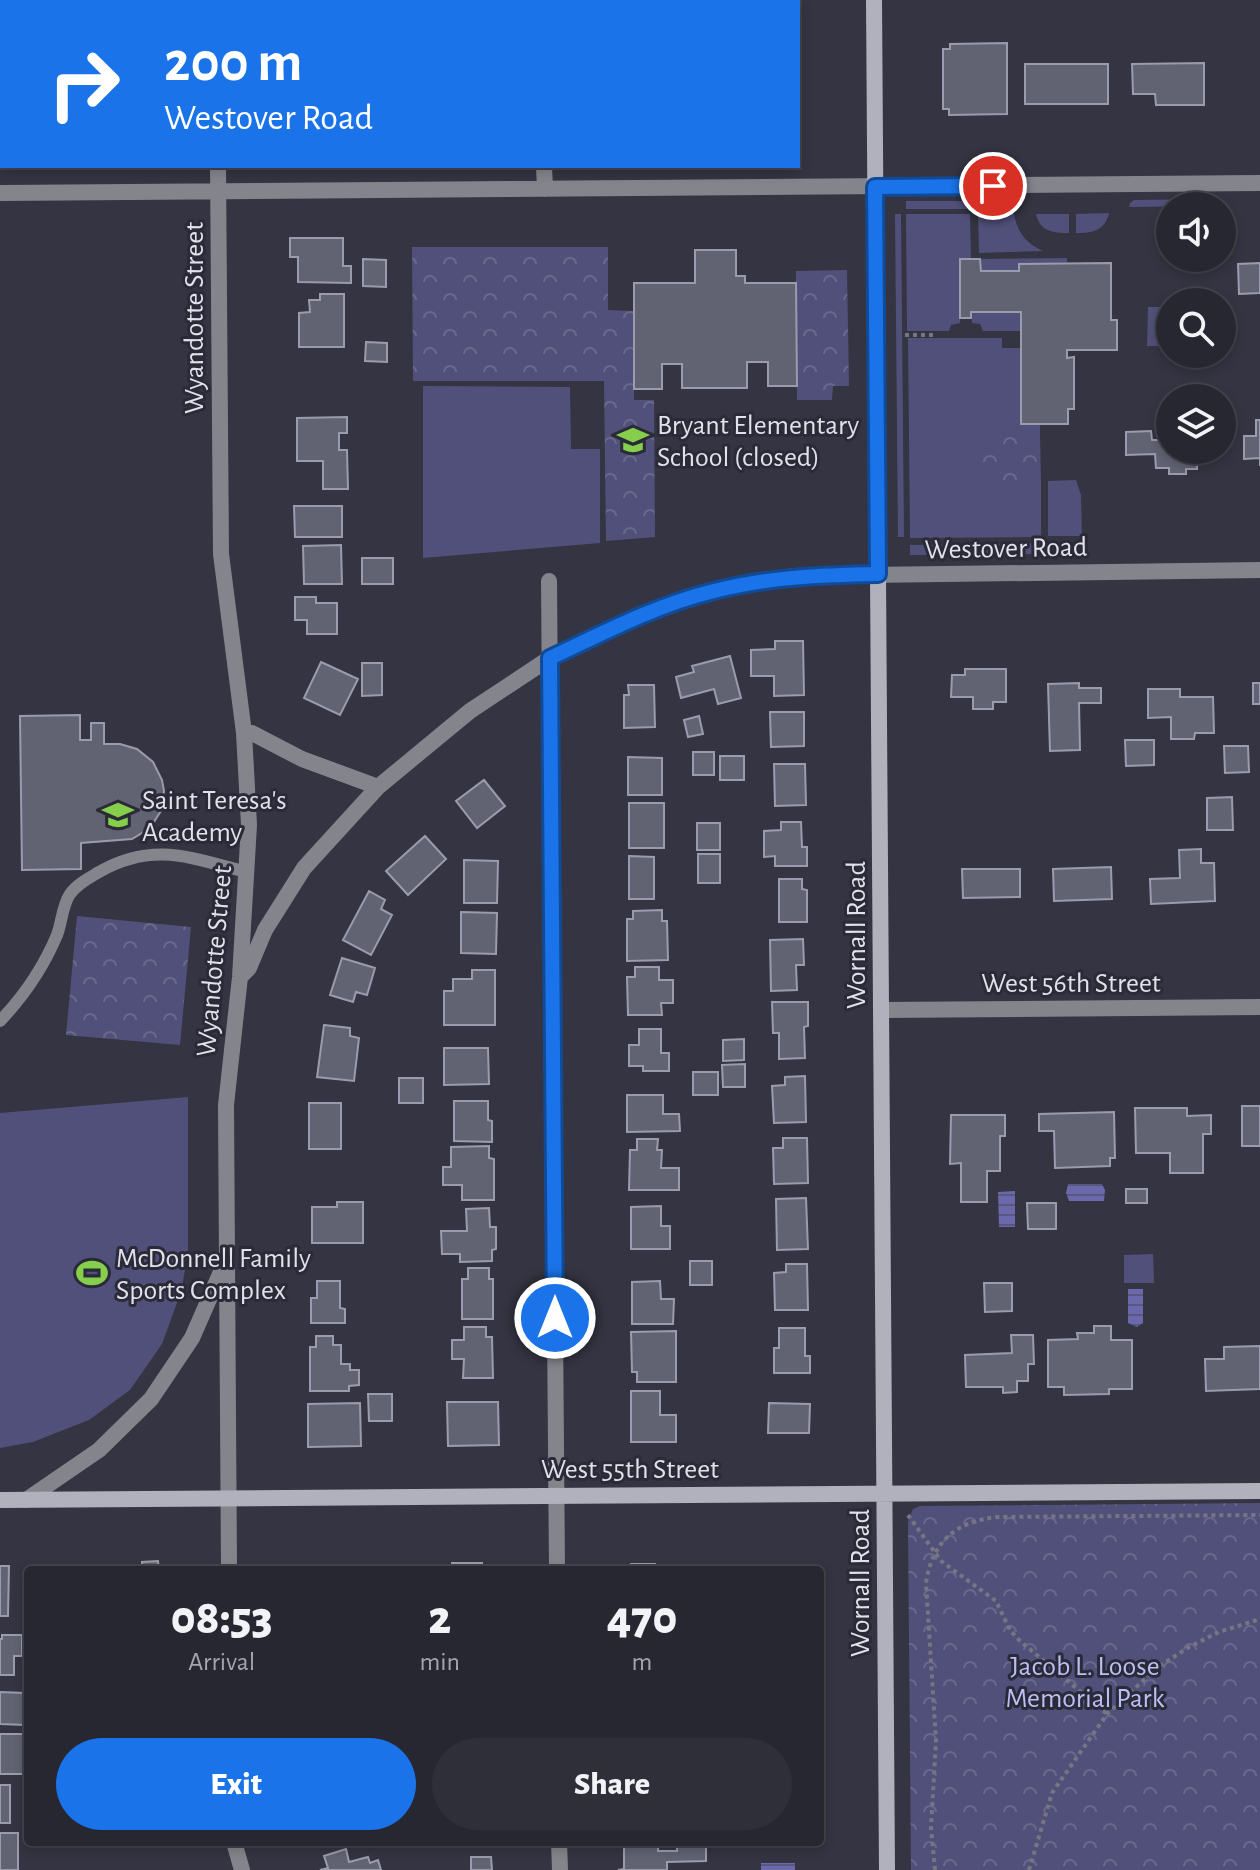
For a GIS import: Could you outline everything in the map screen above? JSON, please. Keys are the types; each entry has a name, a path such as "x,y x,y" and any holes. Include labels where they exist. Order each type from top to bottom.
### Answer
{"main road":[{"name":"Wornall Road","path":"874,0 887,1870"},
{"name":"West 55th Street","path":"0,1500 1260,1491"}],"street":[{"name":"Wyandotte Street","path":"218,168 221,554 244,733 249,825 240,977 226,1105 229,1566"},
{"path":"544,168 545,189"},
{"path":"0,193 1260,183"},
{"name":"Westover Road","path":"240,977 249,968 265,930 304,868 378,787 470,711 550,658 628,620 713,591 794,576 1260,570"},
{"path":"549,581 557,1566"},
{"path":"244,733 252,733 302,759 378,787"},
{"name":"West 56th Street","path":"882,1010 1260,1007"},
{"path":"26,1500 99,1450 151,1399 192,1338 227,1258"},
{"path":"235,1846 242,1870"},
{"path":"559,1846 560,1870"}],"lane":[{"path":"0,1021 19,1000 57,935 70,894 85,880 112,865 156,853 188,857 247,872"}],"path":[{"path":"905,335 934,335"},
{"path":"908,1515 941,1561 996,1601 1010,1630 1019,1640 1107,1714"},
{"path":"935,1870 931,1828 936,1741 926,1583 934,1552 949,1534 975,1519 1260,1515"},
{"path":"1029,1870 1052,1793 1107,1714 1158,1667 1189,1647 1219,1632 1260,1619"}],"green space":[{"path":"1134,200 1156,200 1156,207 1129,207"},
{"path":"906,201 971,201 971,209 906,209"},
{"path":"1109,213 1097,230 1076,233 1076,214"},
{"path":"895,214 901,214 904,537 898,537"},
{"path":"906,214 970,214 971,259 960,259 960,323 951,325 949,331 907,331"},
{"path":"978,214 1014,214 1023,237 1043,251 979,253"},
{"path":"1036,214 1069,214 1069,233 1044,228"},
{"path":"412,247 608,247 608,310 634,311 634,400 654,400 655,537 606,541 604,381 413,381"},
{"path":"1067,258 1067,263 1020,264 1019,271 981,271 980,259"},
{"path":"847,270 849,386 833,386 832,400 797,400 796,271"},
{"path":"1148,307 1156,307 1156,346 1147,346"},
{"path":"971,312 1021,312 1021,331 983,331 980,324 972,323"},
{"path":"908,338 1002,338 1002,348 1021,348 1021,423 1040,424 1040,435 979,436 979,483 1041,483 1041,537 910,538"},
{"path":"423,386 570,387 571,449 600,449 600,543 423,558"},
{"path":"979,435 1040,435 1041,483 979,483"},
{"path":"1076,480 1081,495 1082,536 1048,536 1048,481"},
{"path":"1041,543 1042,554 910,555 910,545"},
{"path":"77,916 191,927 180,1045 66,1035"},
{"name":"McDonnell Family Sports Complex","path":"188,1097 188,1253 181,1292 162,1344 130,1390 89,1420 33,1442 0,1448 0,1113"},
{"path":"1153,1254 1154,1283 1124,1283 1124,1255"},
{"name":"Jacob L. Loose Memorial Park","path":"1260,1503 1260,1870 911,1870 908,1522 913,1509 920,1506"}],"shaded area":[{"path":"1068,1184 1102,1184 1104,1201 1069,1201 1066,1193"},
{"path":"1015,1191 1015,1227 999,1227 998,1192"},
{"path":"1128,1289 1143,1289 1143,1323 1137,1327 1128,1323"},
{"path":"761,1863 795,1863 795,1870 761,1870"}],"building":[{"path":"1007,43 1007,114 949,115 949,109 943,109 943,49 950,49 950,44"},
{"path":"1204,63 1204,105 1156,105 1155,94 1133,94 1132,64"},
{"path":"1025,64 1108,64 1108,104 1025,104"},
{"path":"290,238 343,238 343,266 351,266 351,283 298,282 298,257 290,257"},
{"name":"Bryant Elementary School (closed)","path":"695,250 736,250 736,276 745,276 745,283 796,283 797,386 768,386 768,362 747,362 747,388 682,388 682,364 662,364 662,389 634,389 634,283 695,283"},
{"path":"363,259 386,260 386,287 363,286"},
{"path":"960,259 980,259 981,271 1019,271 1019,264 1111,263 1111,320 1117,320 1117,350 1067,350 1067,358 1074,357 1074,409 1068,409 1068,424 1021,424 1021,312 971,312 971,318 960,318"},
{"path":"1260,263 1260,293 1239,294 1238,264"},
{"path":"320,294 344,294 344,347 299,347 299,313 310,312 309,300 320,300"},
{"path":"366,342 387,343 387,362 365,361"},
{"path":"347,417 347,433 339,433 339,450 347,450 348,489 323,489 323,461 297,461 297,418"},
{"path":"1256,420 1260,420 1260,458 1244,459 1244,436 1256,436"},
{"path":"1151,431 1152,440 1156,440 1156,464 1197,464 1197,469 1186,469 1186,474 1169,474 1169,468 1156,468 1155,454 1126,455 1126,432"},
{"path":"294,506 342,506 342,537 295,537"},
{"path":"341,545 342,584 304,584 303,546"},
{"path":"362,558 393,558 393,584 362,584"},
{"path":"295,597 316,597 316,603 337,603 337,634 307,634 307,620 295,620"},
{"path":"775,641 803,641 804,695 774,696 774,676 751,676 751,650 775,649"},
{"path":"730,656 741,698 718,704 714,689 681,698 676,677 694,672 692,666"},
{"path":"321,662 358,679 340,715 304,698"},
{"path":"362,663 382,663 382,695 362,696"},
{"path":"965,669 1006,669 1006,702 993,702 993,709 973,709 973,697 951,697 952,675 965,675"},
{"path":"1079,683 1079,688 1101,688 1101,703 1079,703 1080,750 1050,751 1048,684"},
{"path":"1253,683 1260,683 1260,704 1253,704"},
{"path":"628,685 654,685 655,727 624,728 624,695 629,695"},
{"path":"1148,689 1180,689 1180,697 1213,697 1214,733 1195,733 1194,739 1171,739 1171,717 1148,718"},
{"path":"770,712 804,712 804,746 771,747"},
{"path":"80,715 80,740 91,740 91,723 104,723 104,744 137,749 153,762 164,791 161,811 150,828 132,839 81,843 81,869 22,870 20,716"},
{"path":"699,716 703,734 688,737 684,720"},
{"path":"1125,740 1154,740 1154,765 1126,766"},
{"path":"1224,746 1248,746 1249,772 1225,773"},
{"path":"693,752 714,752 714,775 693,775"},
{"path":"720,756 744,756 744,780 720,780"},
{"path":"628,757 662,758 662,795 628,795"},
{"path":"774,764 805,764 806,805 775,806"},
{"path":"484,780 505,806 477,828 456,801"},
{"path":"1232,797 1233,830 1207,830 1207,798"},
{"path":"629,803 664,803 664,848 629,848"},
{"path":"781,822 801,822 802,847 807,847 807,866 775,866 775,856 764,857 764,831 781,830"},
{"path":"697,823 720,823 720,850 697,850"},
{"path":"425,836 446,859 408,895 386,871"},
{"path":"1201,849 1201,863 1214,863 1215,901 1151,904 1150,879 1180,878 1179,850"},
{"path":"698,854 720,854 720,883 698,883"},
{"path":"629,856 654,857 654,899 629,899"},
{"path":"464,860 498,861 497,903 464,903"},
{"path":"1111,867 1112,899 1054,901 1053,869"},
{"path":"962,869 1020,869 1020,897 963,898"},
{"path":"779,879 802,879 802,889 807,890 807,922 779,922"},
{"path":"369,891 385,900 381,909 392,915 371,955 343,940"},
{"path":"662,910 662,921 667,921 668,960 627,961 627,919 633,919 633,911"},
{"path":"461,912 497,913 496,954 461,953"},
{"path":"803,939 804,965 796,965 797,990 771,991 770,940"},
{"path":"342,958 375,968 367,995 356,992 353,1002 330,995"},
{"path":"635,967 659,967 659,980 673,980 673,1003 661,1003 662,1015 628,1015 627,977 635,977"},
{"path":"472,970 495,970 495,1025 444,1025 444,991 453,991 453,979 472,979"},
{"path":"772,1002 808,1002 808,1026 804,1027 805,1058 779,1059 779,1033 773,1033"},
{"path":"324,1025 350,1028 350,1036 359,1038 354,1081 317,1077"},
{"path":"639,1029 661,1029 661,1053 669,1053 669,1071 643,1071 643,1066 629,1066 629,1045 639,1045"},
{"path":"744,1039 744,1060 723,1061 723,1040"},
{"path":"444,1048 488,1048 489,1084 444,1085"},
{"path":"745,1064 745,1087 723,1087 722,1065"},
{"path":"693,1072 718,1072 718,1095 693,1095"},
{"path":"805,1076 806,1122 774,1123 772,1086 785,1085 785,1077"},
{"path":"399,1078 423,1078 423,1103 399,1103"},
{"path":"627,1095 663,1095 663,1114 679,1114 680,1131 627,1132"},
{"path":"454,1101 488,1101 492,1142 454,1141"},
{"path":"309,1103 341,1103 341,1149 309,1149"},
{"path":"1242,1106 1260,1106 1260,1146 1242,1146"},
{"path":"1135,1108 1187,1108 1187,1116 1211,1115 1211,1134 1203,1134 1203,1173 1170,1173 1170,1153 1136,1153"},
{"path":"1114,1112 1115,1158 1110,1158 1110,1166 1055,1168 1054,1131 1039,1131 1039,1114"},
{"path":"951,1115 1005,1115 1005,1136 1000,1136 1000,1171 987,1171 987,1202 961,1202 961,1163 950,1164"},
{"path":"783,1138 807,1138 808,1183 774,1184 773,1148 783,1148"},
{"path":"637,1139 658,1139 657,1150 662,1150 661,1168 679,1168 679,1190 629,1190 630,1150 637,1150"},
{"path":"489,1146 489,1158 494,1159 494,1200 462,1200 462,1185 443,1185 443,1167 451,1167 451,1147"},
{"path":"1126,1189 1147,1189 1147,1203 1126,1203"},
{"path":"806,1198 808,1249 777,1250 776,1199"},
{"path":"337,1202 363,1202 363,1243 312,1243 312,1207 337,1207"},
{"path":"1027,1203 1056,1203 1056,1229 1028,1229"},
{"path":"661,1206 661,1226 670,1226 670,1249 631,1249 631,1207"},
{"path":"489,1208 490,1227 496,1227 496,1249 492,1250 492,1261 460,1262 460,1254 442,1254 441,1231 467,1231 466,1209"},
{"path":"690,1261 712,1261 712,1285 690,1285"},
{"path":"786,1264 807,1264 808,1310 775,1310 774,1273 786,1272"},
{"path":"468,1268 489,1268 489,1279 493,1279 493,1319 462,1319 462,1279 468,1279"},
{"path":"317,1281 340,1281 340,1308 345,1309 345,1323 311,1323 311,1298 317,1298"},
{"path":"660,1281 661,1299 674,1299 673,1324 632,1324 632,1282"},
{"path":"984,1283 1012,1283 1012,1311 985,1312"},
{"path":"1094,1326 1111,1326 1111,1340 1132,1340 1132,1389 1109,1389 1109,1394 1064,1395 1064,1387 1048,1387 1048,1340 1078,1339 1077,1333 1094,1333"},
{"path":"464,1327 486,1327 486,1337 492,1337 493,1378 463,1378 464,1359 452,1359 452,1340 464,1340"},
{"path":"779,1328 805,1328 805,1356 810,1356 810,1373 774,1373 774,1348 779,1348"},
{"path":"676,1331 676,1382 637,1382 637,1372 632,1372 631,1332"},
{"path":"1011,1335 1033,1335 1034,1364 1028,1364 1028,1381 1017,1381 1017,1392 1003,1393 1003,1387 966,1387 965,1355 1012,1353"},
{"path":"316,1336 333,1336 333,1345 341,1345 341,1364 350,1364 350,1370 359,1370 359,1385 349,1386 349,1391 310,1391 310,1347 316,1347"},
{"path":"1260,1346 1260,1389 1206,1391 1205,1359 1224,1359 1224,1347"},
{"path":"631,1391 660,1391 660,1415 676,1415 676,1442 631,1442"},
{"path":"368,1394 392,1394 392,1421 369,1421"},
{"path":"447,1402 498,1402 499,1445 448,1446"},
{"path":"360,1403 361,1446 308,1447 308,1404"},
{"path":"769,1403 810,1404 809,1433 768,1433"},
{"path":"158,1561 159,1566 142,1566 142,1562"},
{"path":"452,1563 482,1563 482,1566 452,1566"},
{"path":"631,1564 655,1564 655,1566"},
{"path":"0,1566 9,1566 8,1616 0,1616"},
{"path":"2,1635 22,1635 22,1656 14,1656 14,1675 0,1675"},
{"path":"0,1692 24,1693 24,1725 0,1724"},
{"path":"0,1734 24,1734 24,1774 0,1774"},
{"path":"0,1785 10,1785 10,1823 0,1823"},
{"path":"0,1833 18,1833 18,1870 0,1870"},
{"path":"624,1846 658,1846 658,1851 677,1851 677,1846 706,1846 706,1861 667,1862 667,1870 618,1870 624,1869"},
{"path":"346,1849 349,1862 368,1857 370,1863 378,1860 381,1870 320,1870 328,1868 324,1856"},
{"path":"471,1857 491,1857 492,1870 471,1870"}],"place":[{"name":"Bryant Elementary School (closed)","path":"633,440"},
{"name":"Saint Teresa's Academy","path":"118,815"},
{"name":"McDonnell Family Sports Complex","path":"92,1273"}],"route":[{"path":"555,1318 550,658 628,620 713,591 794,576 878,574 875,187 993,186"}]}
